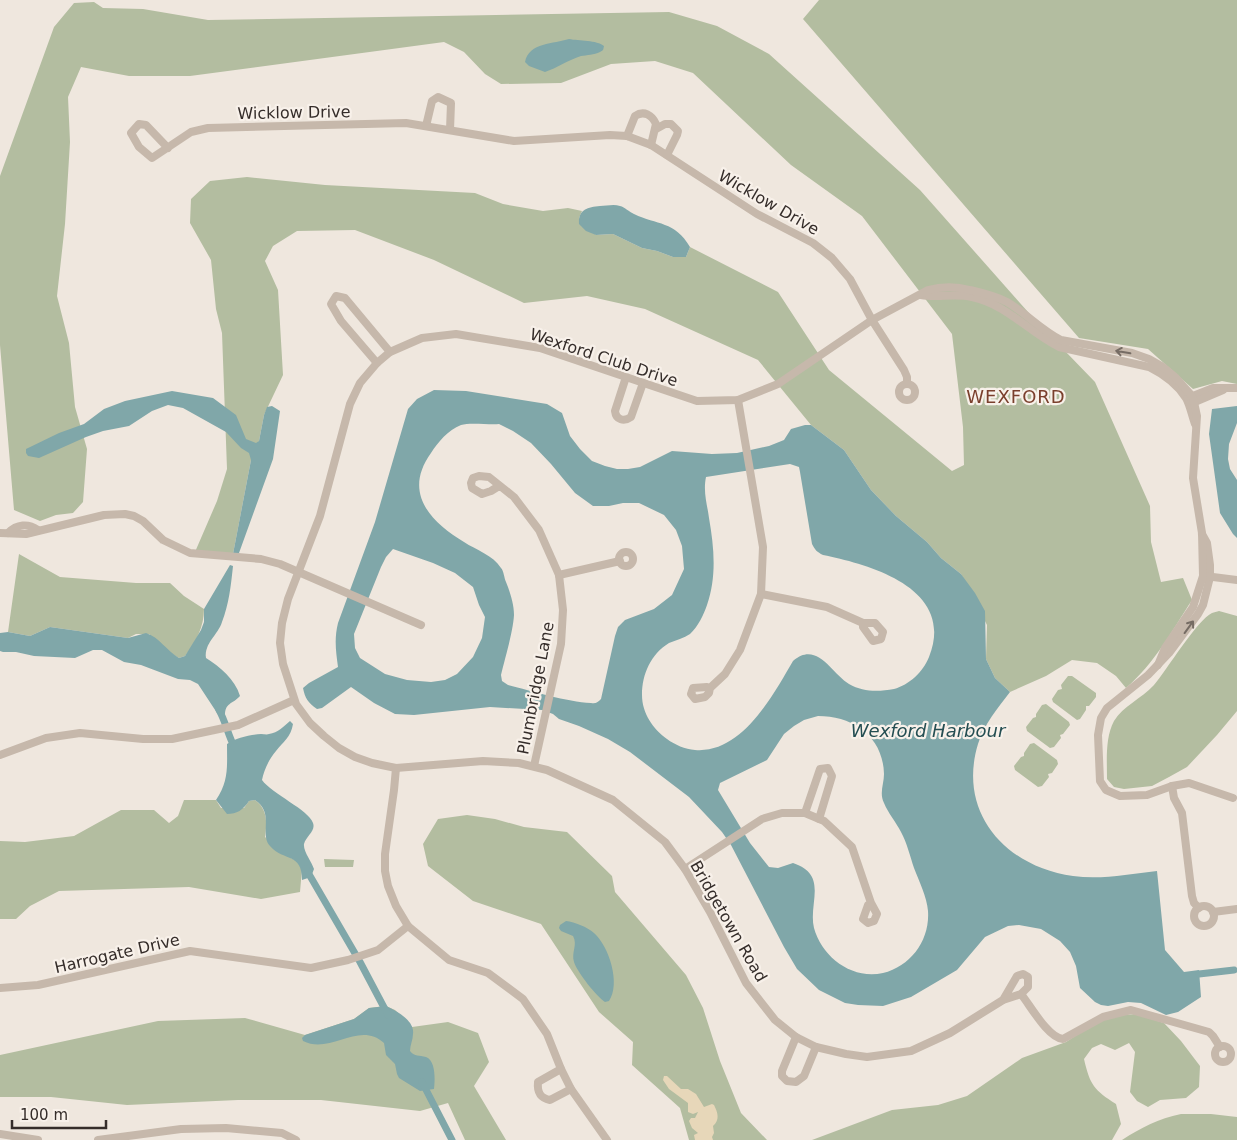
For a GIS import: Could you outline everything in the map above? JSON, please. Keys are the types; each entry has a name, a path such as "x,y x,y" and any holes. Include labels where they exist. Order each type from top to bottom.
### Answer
{"street":[{"path":"426,126 432,101 438,97 451,102 450,130"},
{"path":"627,136 635,116 642,113 647,114 653,118 656,124 651,145"},
{"name":"Wicklow Drive","path":"168,148 146,126 139,124 131,133 139,147 152,158 168,148 191,132 208,128 406,123 514,141 610,135 627,136 651,145 757,214 813,243 832,258 850,279 872,320 904,370 907,376 907,384"},
{"path":"656,129 665,124 671,124 678,131 678,135 667,155"},
{"name":"Wexford Club Drive","path":"294,700 283,664 280,643 282,623 288,599 320,516 350,404 360,383 390,352 422,338 456,334 540,348 697,401 738,400 778,384 872,320 919,294 964,296 985,300 997,305 1059,347 1132,353 1149,359 1163,367 1190,400 1196,426 1193,478 1207,576 1192,608 1165,648 1158,664 1148,675 1107,708 1101,718 1098,735 1100,781 1106,790 1120,796 1147,795 1172,786 1189,783 1236,797"},
{"path":"377,364 342,321 331,304 336,296 345,298 390,352"},
{"path":"626,377 615,411 615,415 619,419 623,420 631,417 643,383"},
{"path":"1190,400 1233,388"},
{"path":"710,688 725,674 740,650 761,594 763,547 738,400"},
{"name":"Plumbridge Lane","path":"499,486 514,497 538,530 559,575 563,610 561,644 534,766"},
{"path":"4,533 26,534 104,515 125,514 143,521 163,540 190,553 261,559 280,564 421,625"},
{"path":"559,575 620,561"},
{"path":"1207,576 1237,580"},
{"path":"761,594 828,607 863,623"},
{"path":"0,755 46,738 80,732 142,739 172,739 238,725 294,700"},
{"name":"Bridgetown Road","path":"294,700 310,723 339,748 355,757 372,763 396,768 483,761 519,763 547,770 613,800 665,842 686,869 746,983 776,1020 796,1037 816,1047 868,1057 911,1051 950,1033 1003,1000 1021,994 1028,987 1028,977 1023,974 1017,976 1003,1000"},
{"path":"396,768 385,854 385,871 388,886 396,906 408,926 449,960 488,973 523,999 547,1034 560,1069 571,1089 607,1140"},
{"path":"805,813 820,769 828,768 832,776 819,818"},
{"path":"1172,786 1174,798 1182,813 1192,896 1198,908"},
{"path":"686,869 762,819 782,813 805,813 824,821 852,847 871,903"},
{"path":"1198,908 1207,907 1213,912 1237,909"},
{"path":"1198,908 1194,917 1197,924 1204,926 1212,922 1213,912"},
{"name":"Harrogate Drive","path":"0,988 38,984 190,951 311,968 348,960 378,950 408,926"},
{"path":"1021,994 1049,1031 1059,1038 1063,1038 1103,1017 1131,1010 1209,1032 1220,1047"},
{"path":"796,1037 783,1064 782,1076 787,1081 796,1082 800,1080 807,1070 816,1047"},
{"path":"560,1069 538,1082 537,1089 541,1096 550,1100 571,1089"},
{"path":"98,1140 150,1136 181,1129 226,1128 282,1133 296,1140"},
{"path":"0,1134 38,1140"}],"green space":[{"path":"819,0 1237,0 1237,384 1222,381 1193,389 1148,349 1079,338 803,19"},
{"path":"94,2 103,8 143,9 208,20 669,12 717,26 769,54 920,190 1036,321 1095,382 1150,506 1151,542 1161,582 1183,578 1192,600 1154,658 1126,688 1116,676 1097,663 1072,660 1046,676 1010,692 995,678 986,659 987,625 961,574 896,516 871,490 844,450 811,425 758,360 645,309 587,296 524,303 434,260 355,230 297,231 273,246 265,261 278,290 283,375 264,415 259,441 251,460 233,554 195,552 217,501 227,469 222,333 216,309 211,260 190,223 191,199 210,181 247,177 325,185 475,193 503,204 543,211 568,208 582,211 579,218 596,235 613,234 642,248 673,257 686,257 690,247 778,292 829,370 952,471 964,465 963,427 952,334 862,216 791,165 693,73 655,61 611,64 561,83 501,84 485,74 464,52 444,42 190,76 129,76 81,67 68,97 70,142 65,224 57,296 69,343 75,407 87,449 83,502 73,513 56,515 40,521 14,510 0,345 0,176 54,27 74,3"},
{"path":"19,554 60,577 136,583 170,583 184,596 204,609 203,622 199,634 185,656 179,658 149,634 136,634 128,638 50,627 30,636 8,632"},
{"path":"1219,611 1237,616 1237,711 1187,767 1152,786 1124,789 1114,787 1107,779 1107,764 1109,735 1114,721 1122,711 1154,685 1206,617"},
{"path":"1068,676 1072,676 1096,693 1096,697 1089,706 1086,706 1086,710 1080,719 1077,720 1053,702 1052,699 1058,690 1062,689 1061,685"},
{"path":"1046,704 1069,722 1070,725 1060,735 1061,738 1054,747 1050,748 1027,731 1026,727 1036,717 1042,705"},
{"path":"1034,743 1057,760 1058,764 1052,773 1048,774 1049,777 1042,786 1038,787 1015,770 1014,766 1024,756 1030,744"},
{"path":"184,800 216,800 221,808 244,808 249,801 255,800 264,812 266,822 265,837 297,861 302,869 300,892 261,899 189,887 59,891 30,906 16,919 0,919 0,841 25,842 74,836 121,810 154,810 169,823 178,816"},
{"path":"467,815 495,819 524,827 567,832 612,876 615,892 686,975 703,1008 720,1061 741,1113 767,1140 689,1140 680,1108 632,1065 633,1042 599,1012 541,924 473,901 428,866 423,844 438,819"},
{"path":"324,859 354,860 353,867 325,867"},
{"path":"386,1006 395,1010 412,1027 448,1022 478,1033 489,1062 474,1086 506,1140 465,1140 448,1103 420,1111 321,1100 238,1100 127,1105 51,1097 0,1097 0,1055 158,1021 245,1018 305,1035 354,1019 369,1008"},
{"path":"1135,1014 1164,1023 1181,1041 1200,1066 1199,1087 1186,1098 1160,1100 1148,1107 1137,1101 1130,1092 1135,1052 1129,1043 1115,1050 1101,1044 1092,1048 1084,1059 1088,1075 1094,1086 1116,1104 1121,1124 1112,1140 812,1140 892,1110 938,1105 967,1096 1022,1058 1066,1042 1089,1027 1113,1016"},
{"path":"1181,1114 1211,1114 1237,1117 1237,1140 1122,1140 1150,1124"}],"sand":[{"path":"664,1076 667,1076 681,1089 688,1089 696,1094 704,1107 714,1105 718,1116 713,1126 713,1140 695,1140 694,1135 698,1133 692,1128 689,1121 691,1118 695,1118 698,1112 693,1114 688,1112 688,1103 669,1089 663,1080"}],"water":[{"path":"569,39 588,41 604,46 601,51 595,54 581,56 545,72 529,66 525,62 527,55 537,47"},
{"path":"615,205 622,207 642,218 672,228 678,232 690,247 686,257 673,257 642,248 613,234 596,235 586,231 579,224 580,215 587,208"},
{"name":"Wexford Harbour","path":"434,390 466,391 547,404 562,413 570,436 592,461 617,469 640,467 672,451 712,454 737,453 769,446 784,440 791,429 805,425 811,425 844,450 871,490 896,516 927,542 941,558 961,574 985,611 986,659 995,678 1010,692 984,730 978,744 973,769 975,792 981,814 992,832 1008,848 1027,861 1049,871 1073,876 1094,877 1157,871 1165,950 1184,972 1199,970 1201,997 1178,1012 1166,1015 1141,1003 1128,1002 1108,1006 1101,1005 1080,988 1076,966 1070,952 1060,941 1041,929 1019,925 1008,926 985,937 957,970 911,997 883,1006 845,1003 819,990 797,969 731,845 722,832 689,797 630,752 608,739 542,710 490,707 414,715 395,714 374,703 351,687 322,708 317,709 314,707 307,700 303,688 338,667 336,640 338,623 375,522 408,409 417,399","holes":["499,424 513,431 531,443 575,493 593,506 639,503 664,515 676,530 682,546 684,569 672,595 654,609 625,620 618,627 601,699 596,703 571,701 508,685 502,681 501,675 511,637 514,615 512,598 503,571 498,563 489,556 451,534 440,525 424,504 420,493 419,480 423,467 431,453 448,433 461,425","790,464 799,467 812,544 816,551 823,555 864,566 904,584 920,597 931,614 934,634 929,657 919,673 910,681 894,689 865,690 849,684 824,661 817,656 809,654 793,661 776,690 754,720 727,743 712,749 695,750 677,745 662,735 646,714 642,702 642,687 649,665 657,653 669,643 690,634 696,628 707,605 714,562 705,493 706,477","393,549 455,573 473,587 485,617 482,638 473,657 457,674 445,680 431,682 407,680 385,674 360,658 355,648 354,634 386,557","818,716 831,717 854,724 872,739 878,749 884,774 883,799 907,845 928,911 928,922 922,942 910,958 893,970 883,973 860,973 840,964 831,957 818,939 814,928 815,891 811,875 804,868 793,863 778,868 769,867 750,843 718,790 720,783 767,760 784,734 804,720"]},
{"path":"172,391 213,398 236,415 246,439 256,443 259,441 267,407 272,406 280,411 273,459 239,553 233,554 251,460 249,453 241,448 226,432 183,408 168,405 152,411 129,426 103,431 86,437 39,458 28,456 26,453 26,449 59,433 84,424 104,409 125,401"},
{"path":"1237,406 1237,423 1229,444 1228,459 1230,469 1237,480 1237,538 1220,513 1209,434 1212,409"},
{"path":"230,565 233,566 226,608 220,627 209,643 206,653 206,658 222,669 235,684 240,696 226,708 225,716 221,719 198,684 190,680 178,679 141,665 124,662 102,650 93,650 75,658 34,656 0,651 0,633 8,632 30,636 50,627 128,638 146,633 179,658 185,656 201,630 204,622 204,609"},
{"path":"290,721 293,724 290,732 271,758 262,780 305,813 313,823 313,829 305,841 304,847 314,869 311,877 302,880 301,871 296,861 275,851 267,841 266,817 261,805 255,800 249,801 240,811 227,814 216,800 225,780 227,744 247,736 275,732"},
{"path":"566,921 581,925 594,933 609,956 614,985 609,1001 605,1002 597,995 576,966 573,958 575,942 573,936 561,931 559,928"},
{"path":"386,1006 400,1014 411,1025 413,1034 410,1051 415,1055 426,1057 432,1062 435,1081 434,1089 420,1091 399,1078 395,1064 386,1055 384,1043 374,1037 365,1035 355,1036 324,1044 313,1044 303,1041 302,1038 305,1035 354,1019 369,1008"}],"waterway":[{"path":"219,710 235,748"},
{"path":"306,869 360,962 388,1015"},
{"path":"1199,974 1234,970"},
{"path":"422,1082 452,1140"}],"district":[{"name":"WEXFORD","path":"1016,397"}]}
